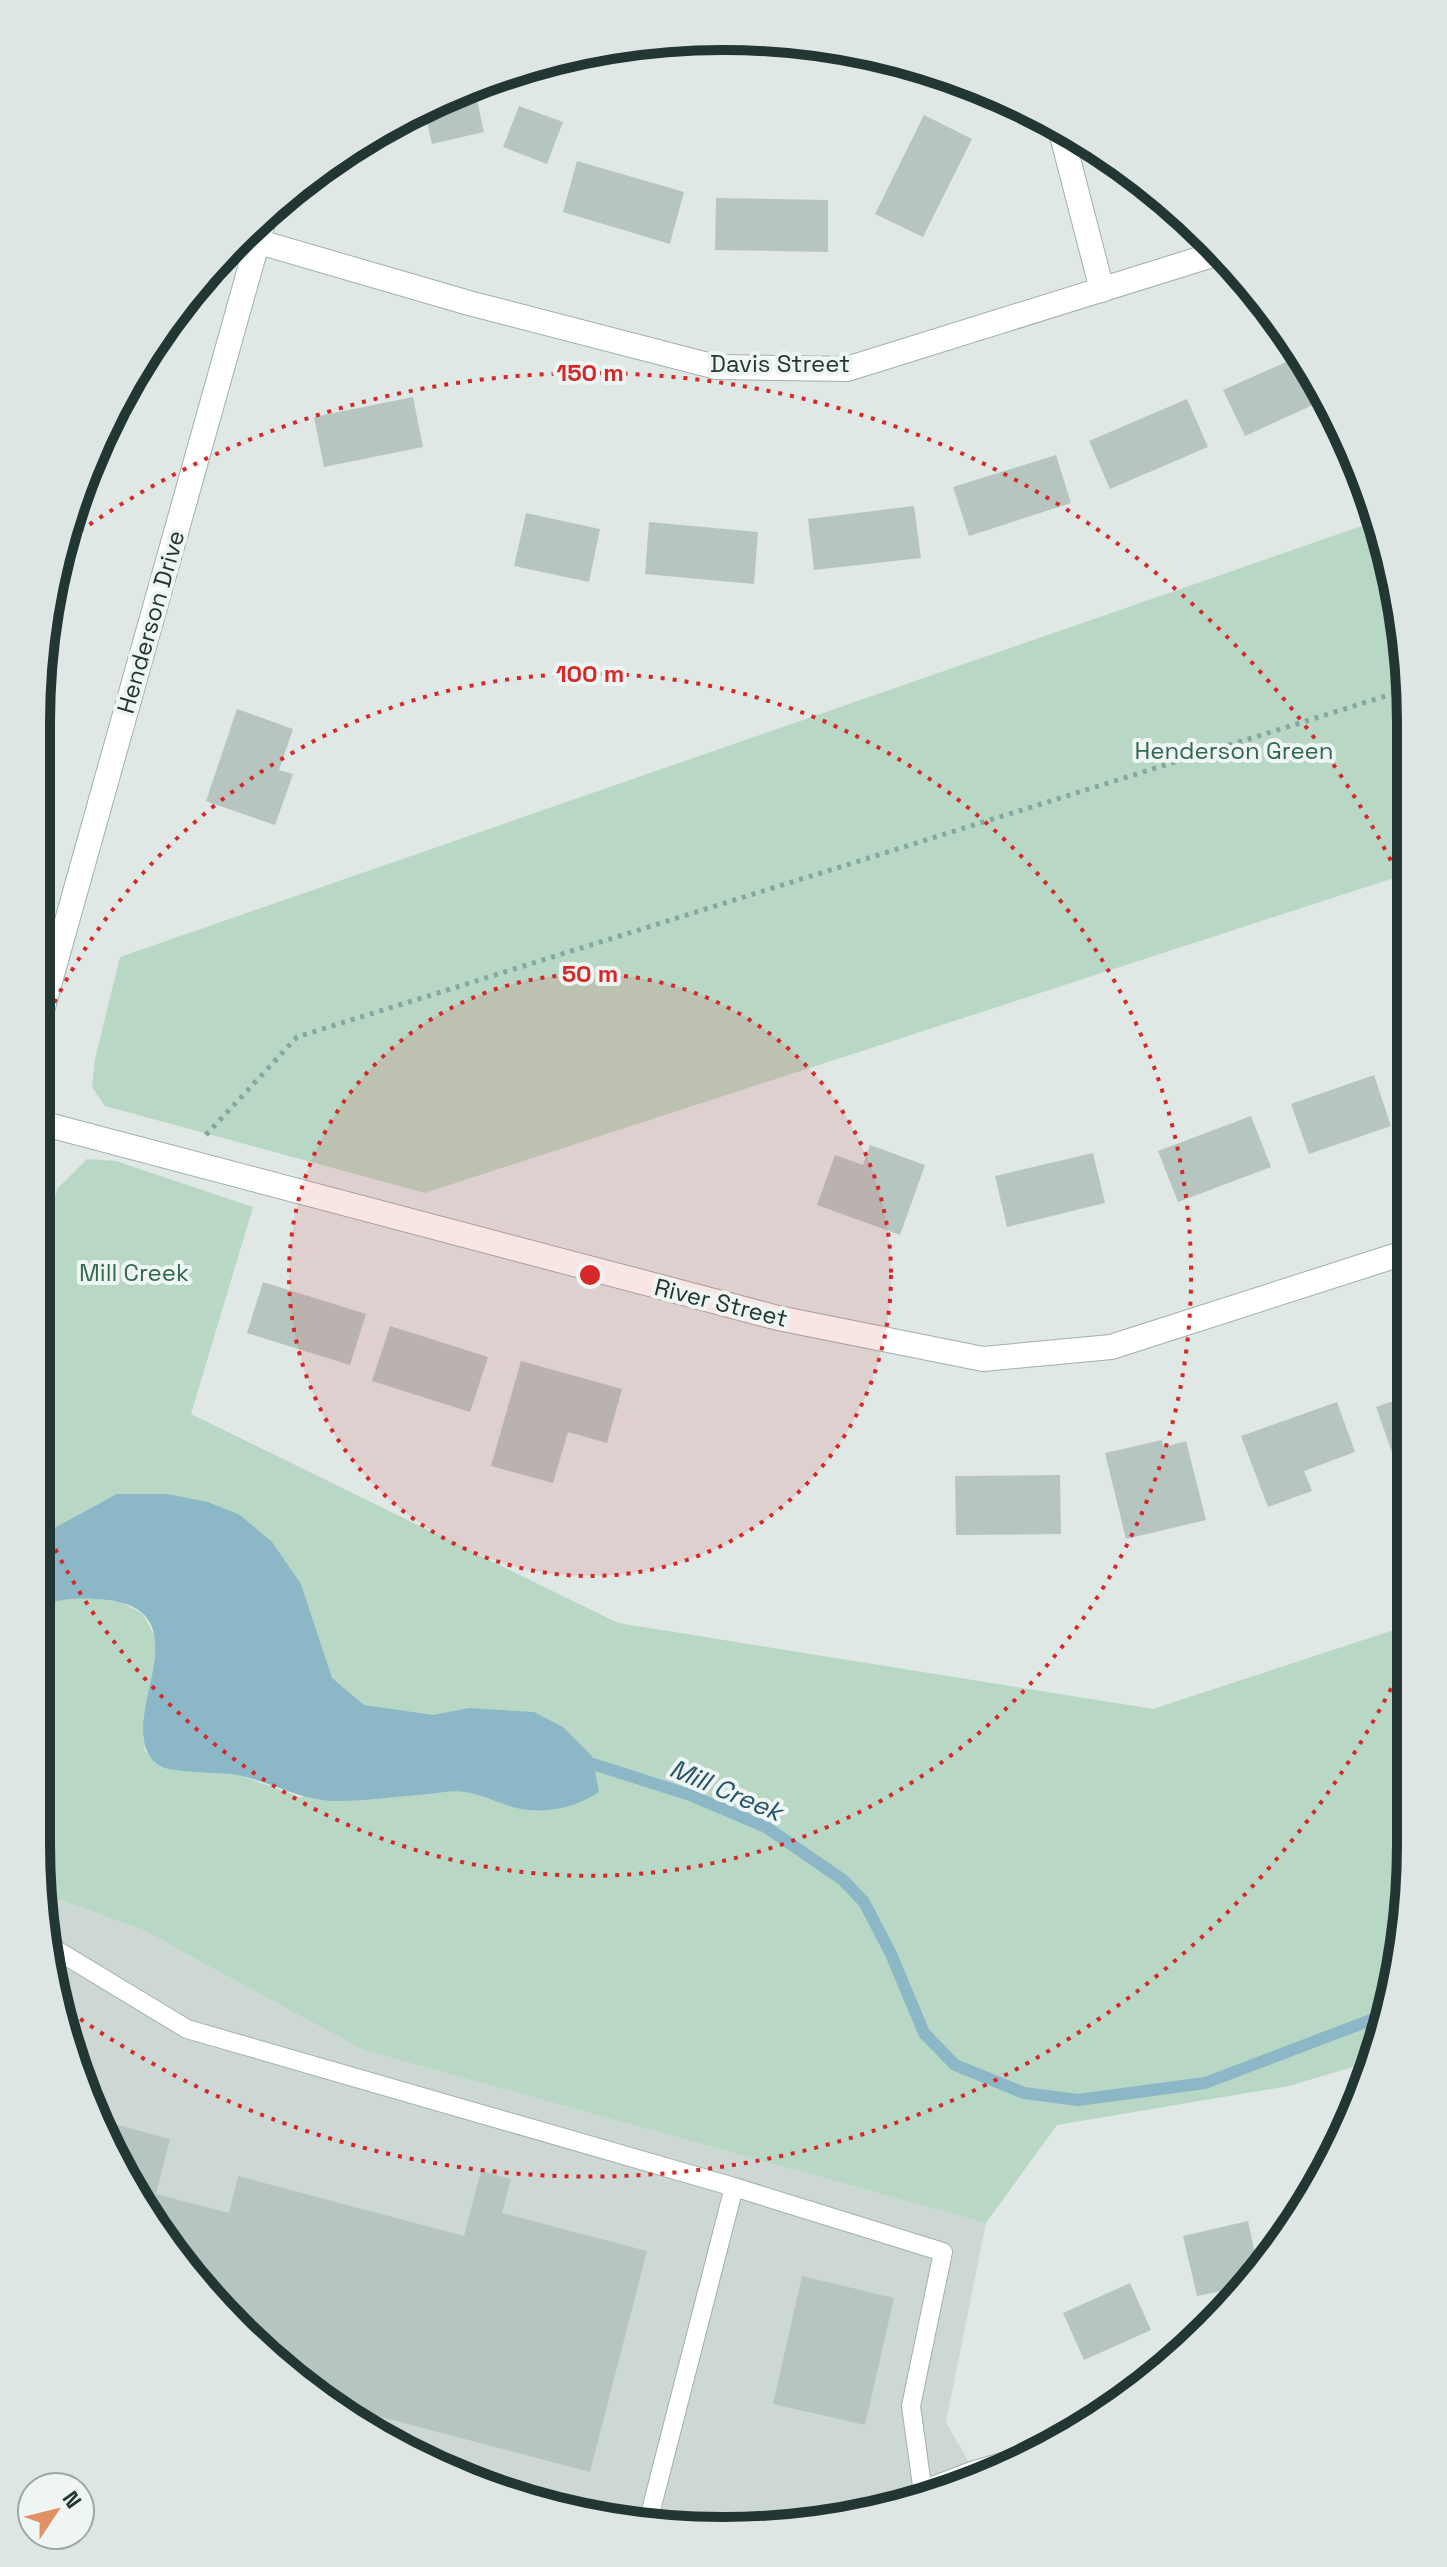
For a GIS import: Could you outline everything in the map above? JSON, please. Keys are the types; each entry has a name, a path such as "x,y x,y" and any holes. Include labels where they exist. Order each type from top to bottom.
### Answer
{"street":[{"path":"1064,142 1102,290"},
{"name":"Davis Street","path":"253,241 469,303 716,367 847,369 1209,256"},
{"name":"Henderson Drive","path":"50,980 248,246"},
{"name":"River Street","path":"50,1125 778,1318 983,1359 1111,1347 1397,1255"}],"lane":[{"path":"59,1952 187,2029 734,2187 943,2252 911,2406 921,2487"},
{"path":"650,2513 734,2187"}],"path":[{"path":"183,1161 297,1037 1396,693"}],"shaded area":[{"path":"52,1897 143,1930 363,2050 986,2223 946,2422 973,2469 898,2494 855,2504 768,2516 724,2517 636,2511 549,2494 466,2466 387,2427 313,2378 279,2350 217,2288 164,2218 119,2141 86,2060 63,1975"}],"green space":[{"name":"Henderson Green","path":"1366,524 1384,592 1396,679 1397,877 425,1193 105,1106 92,1087 95,1059 120,957"},
{"path":"87,1159 116,1161 253,1207 191,1414 618,1623 1153,1709 1397,1629 1396,1888 1384,1975 1359,2065 1289,2086 1057,2125 986,2223 363,2050 143,1930 52,1897 50,1602 78,1597 121,1602 143,1614 157,1640 143,1735 145,1751 161,1767 239,1775 303,1798 167,1494 50,1533 50,1218 57,1189"}],"water":[{"path":"117,1494 167,1494 208,1502 240,1515 272,1542 301,1584 332,1678 364,1705 433,1715 469,1708 534,1712 563,1727 592,1756 599,1792 574,1804 539,1810 522,1809 461,1791 338,1801 299,1795 238,1775 160,1766 146,1749 143,1727 155,1649 152,1626 138,1609 108,1600 71,1599 50,1603 50,1530"}],"building":[{"path":"476,97 484,132 432,144 426,119"},
{"path":"519,106 563,122 547,164 503,147"},
{"path":"924,115 972,139 923,237 875,214"},
{"path":"577,161 684,192 670,244 563,212"},
{"path":"716,198 828,200 828,252 715,250"},
{"path":"1290,360 1316,404 1245,436 1223,390"},
{"path":"413,397 423,447 324,467 314,417"},
{"path":"1187,399 1208,447 1110,489 1089,441"},
{"path":"1056,455 1071,503 969,536 953,487"},
{"path":"914,506 921,558 814,570 808,519"},
{"path":"526,513 600,529 589,582 514,566"},
{"path":"649,522 758,532 754,584 645,574"},
{"path":"237,709 293,729 279,770 293,774 275,825 206,801"},
{"path":"1374,1075 1391,1126 1309,1154 1291,1104"},
{"path":"1251,1116 1271,1167 1178,1202 1158,1151"},
{"path":"870,1145 925,1165 900,1235 817,1205 835,1155 863,1165"},
{"path":"1093,1153 1105,1203 1007,1227 995,1176"},
{"path":"263,1282 366,1314 350,1365 247,1333"},
{"path":"390,1326 488,1357 470,1412 372,1381"},
{"path":"521,1361 622,1389 607,1443 568,1432 553,1483 491,1466"},
{"path":"1397,1400 1397,1454 1393,1455 1376,1407"},
{"path":"1337,1402 1355,1452 1304,1471 1312,1491 1268,1507 1241,1436"},
{"path":"1162,1440 1164,1447 1186,1441 1206,1520 1126,1539 1105,1453"},
{"path":"1060,1475 1061,1534 956,1535 955,1476"},
{"path":"111,2123 170,2139 156,2194 229,2213 238,2176 464,2236 481,2171 511,2179 502,2213 647,2251 590,2472 364,2412 313,2378 247,2320 189,2254 140,2180"},
{"path":"1248,2221 1256,2257 1229,2290 1197,2296 1183,2236"},
{"path":"802,2276 894,2298 865,2425 773,2404"},
{"path":"1130,2283 1151,2330 1084,2360 1063,2313"}],"waterway":[{"name":"Mill Creek","path":"585,1775 593,1764 690,1795 766,1827 843,1880 864,1902 891,1954 924,2033 955,2065 1024,2093 1078,2100 1205,2083 1374,2019"}]}
